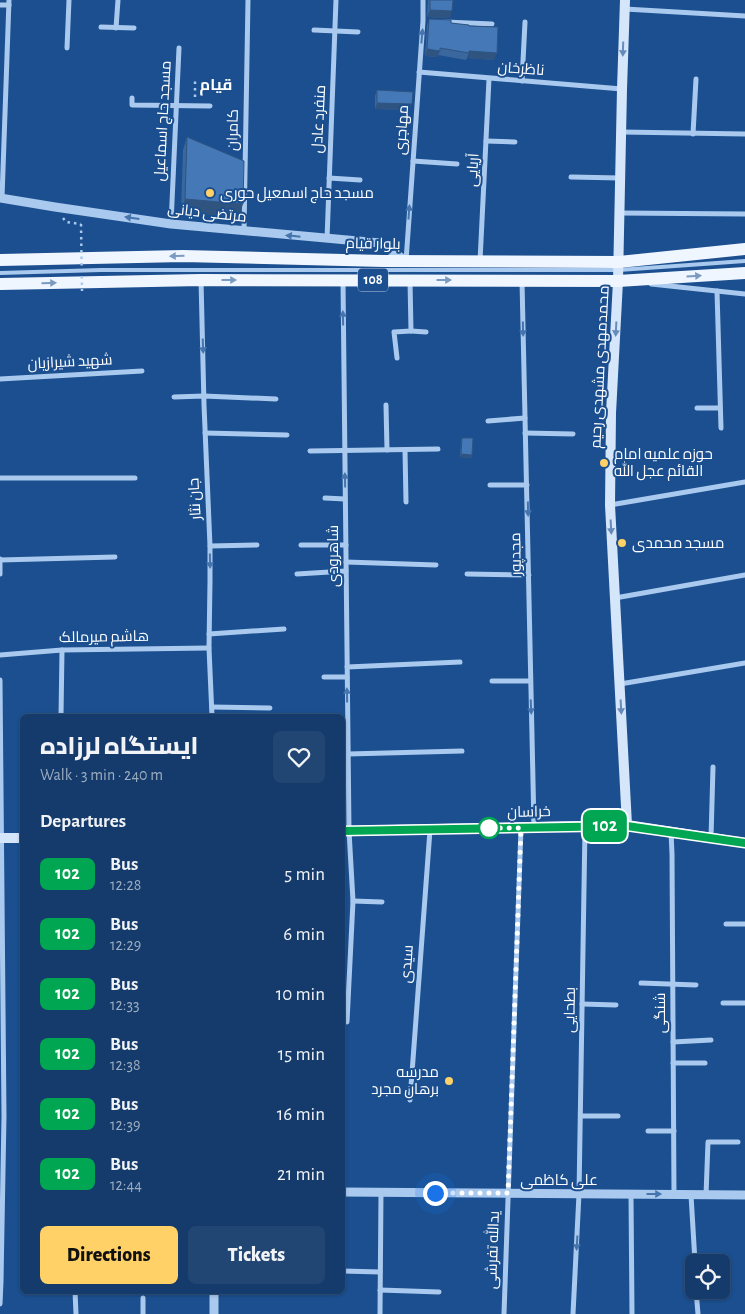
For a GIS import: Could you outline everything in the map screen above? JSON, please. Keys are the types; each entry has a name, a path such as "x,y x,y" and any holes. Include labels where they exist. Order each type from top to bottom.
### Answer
{"main road":[{"name":"محمدمهدی مشهدی رحیم","path":"625,4 619,271 611,413 610,505 627,826"},
{"name":"بلوار قیام","path":"0,284 200,280 522,281 619,271 745,249"},
{"name":"بلوار قیام","path":"0,260 183,256 480,262 619,271 745,273"},
{"name":"خراسان","path":"346,831 627,826 745,843"},
{"path":"1,838 20,838"}],"street":[{"path":"67,48 69,0"},
{"path":"116,28 118,0"},
{"name":"کامران","path":"244,231 248,0"},
{"name":"منفرد عادل","path":"327,239 336,0"},
{"name":"مهاجری","path":"406,261 423,0"},
{"path":"0,4 9,3 1,198"},
{"path":"625,4 745,16"},
{"path":"423,21 433,21"},
{"path":"443,22 492,24"},
{"path":"522,81 525,22"},
{"path":"101,27 134,28"},
{"path":"314,30 358,32"},
{"name":"مسجد حاج اسماعیل","path":"171,224 179,48"},
{"name":"ناظرخان","path":"419,72 622,89"},
{"name":"آریایی","path":"480,262 489,79"},
{"path":"693,134 696,79"},
{"path":"132,98 132,106 210,106"},
{"path":"622,132 745,134"},
{"path":"486,141 515,142"},
{"path":"412,161 458,164"},
{"path":"570,177 620,178"},
{"path":"328,178 360,180"},
{"name":"مرتضی دیانی","path":"1,198 171,224 380,243 406,261"},
{"path":"620,213 745,214"},
{"path":"619,271 716,291 745,294"},
{"name":"جان نثار","path":"200,280 210,546 209,648 212,714"},
{"name":"شاهرودی","path":"343,280 348,754 346,831 352,901 347,1022"},
{"path":"410,280 411,331"},
{"name":"مجدپور","path":"522,281 534,827"},
{"path":"716,291 721,428"},
{"path":"397,358 394,332 426,332"},
{"name":"شهید شیرازیان","path":"0,379 142,371"},
{"path":"174,397 276,398"},
{"path":"386,406 387,450"},
{"path":"697,408 720,408"},
{"path":"488,421 525,418"},
{"path":"205,433 287,435"},
{"path":"525,433 573,434"},
{"path":"310,452 438,449"},
{"path":"405,450 406,502"},
{"path":"0,478 135,478"},
{"path":"610,505 745,482"},
{"path":"490,485 527,485"},
{"path":"325,498 345,499"},
{"path":"301,545 346,544"},
{"path":"210,546 257,545"},
{"path":"0,574 0,559 115,556"},
{"path":"346,562 436,565"},
{"path":"298,574 346,571"},
{"path":"467,574 529,575"},
{"path":"615,598 745,575"},
{"path":"209,634 284,630"},
{"name":"هاشم میرمالک","path":"0,655 62,650 209,648"},
{"path":"61,714 62,650"},
{"path":"347,667 460,662"},
{"path":"620,684 745,663"},
{"path":"324,677 347,677"},
{"path":"0,680 2,1115 0,1304"},
{"path":"492,681 530,681"},
{"path":"212,707 270,708"},
{"path":"348,754 462,751"},
{"path":"711,838 713,767"},
{"name":"بطحایی","path":"574,1314 579,1194 585,826"},
{"name":"یدالله تفرشی","path":"504,1314 521,828"},
{"name":"سیدی","path":"410,1100 430,830"},
{"name":"شنگی","path":"671,832 674,1194"},
{"path":"352,901 382,902"},
{"path":"726,924 745,924"},
{"path":"641,983 696,985"},
{"path":"723,1004 745,1003"},
{"path":"582,1004 616,1005"},
{"path":"673,1042 711,1040"},
{"path":"673,1062 705,1063"},
{"path":"580,1116 618,1116"},
{"path":"648,1131 674,1131"},
{"path":"706,1195 708,1142 738,1142"},
{"name":"علی کاظمی","path":"345,1192 745,1195"},
{"path":"380,1314 381,1192"},
{"path":"631,1194 632,1314"},
{"path":"691,1195 695,1254"},
{"path":"345,1271 380,1272"},
{"path":"380,1290 440,1292"},
{"path":"76,1294 76,1314"},
{"path":"214,1294 214,1314"},
{"path":"143,1298 143,1314"},
{"path":"697,1299 698,1314"}],"lane":[{"path":"0,273 101,270 619,271 745,261"}],"path":[{"path":"194,79 194,106"},
{"path":"66,222 81,224 82,291"}],"building":[{"path":"430,0 453,0 452,11 430,10"},
{"path":"429,19 451,20 451,23 469,26 498,27 497,53 469,51 469,53 440,48 440,51 427,49"},
{"path":"377,90 413,92 412,104 377,103"},
{"name":"مسجد حاج اسمعیل حوری","path":"187,137 244,161 243,204 185,199"},
{"path":"462,438 473,438 472,455 461,454"}],"bus line":[{"name":"102","path":"345,831 627,826 745,843"}],"place":[{"name":"مسجد حاج اسمعیل حوری","path":"210,193"},
{"name":"حوزه علمیه امام القائم عجل الله","path":"604,463"},
{"name":"مسجد محمدی","path":"622,543"},
{"name":"مدرسه برهان مجرد","path":"449,1081"}],"district":[{"name":"قیام","path":"216,85"}],"route":[{"path":"435,1193 508,1193 521,828 484,828 489,828"}]}
